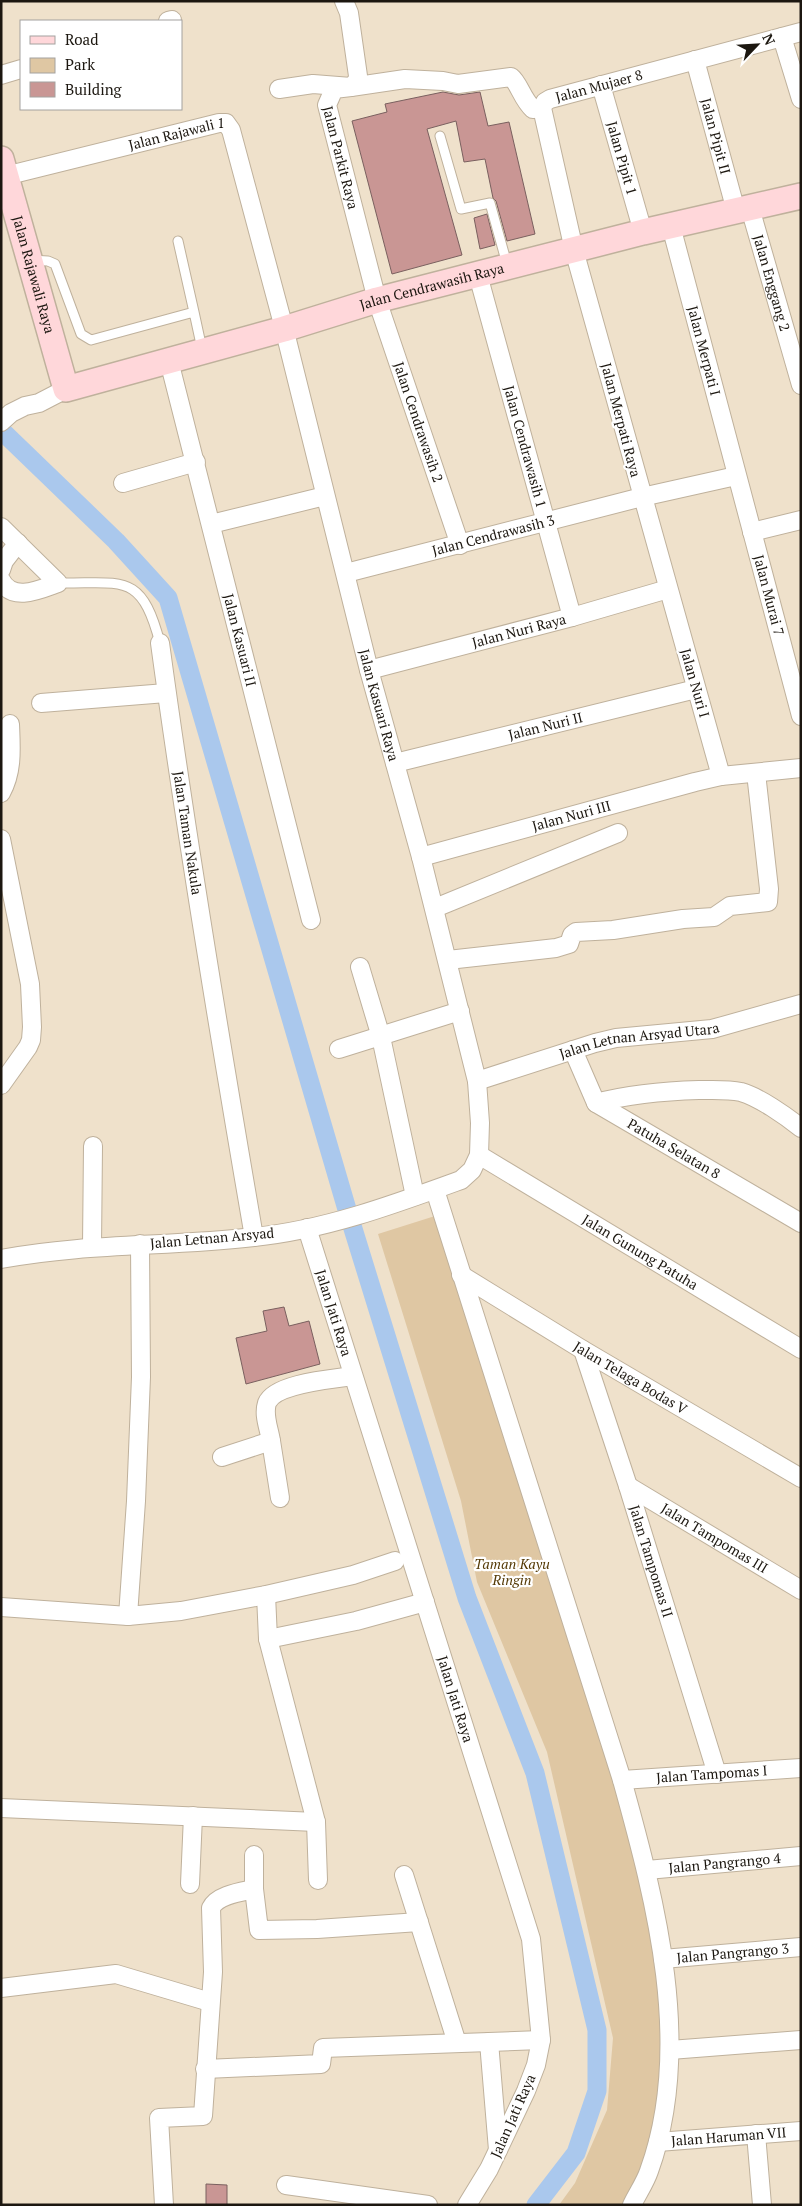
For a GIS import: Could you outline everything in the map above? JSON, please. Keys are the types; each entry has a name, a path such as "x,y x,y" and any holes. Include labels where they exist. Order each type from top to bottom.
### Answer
{"street":[{"path":"344,1 349,13 358,76 357,81 351,87"},
{"name":"Jalan Mujaer 8","path":"574,250 542,108 545,102 601,85 801,32"},
{"path":"782,36 801,98"},
{"name":"Jalan Pipit II","path":"695,60 743,210"},
{"path":"1,75 20,69"},
{"path":"279,88 313,84 351,87 405,79 443,81 458,84 511,77 516,81 525,101 533,109 542,108"},
{"name":"Jalan Pipit 1","path":"601,85 643,232"},
{"name":"Jalan Parkit Raya","path":"351,87 334,89 327,105 378,300"},
{"name":"Jalan Rajawali 1","path":"3,170 226,123 231,130 284,329"},
{"name":"Jalan Rajawali Raya","path":"3,170 66,389"},
{"name":"Jalan Cendrawasih Raya","path":"66,389 284,329 378,300 643,232 801,196"},
{"name":"Jalan Enggang 2","path":"743,210 801,385"},
{"name":"Jalan Merpati I","path":"671,226 736,476"},
{"name":"Jalan Merpati Raya","path":"574,250 668,590"},
{"name":"Jalan Cendrawasih 1","path":"478,275 572,617"},
{"name":"Jalan Cendrawasih 2","path":"378,300 460,545"},
{"name":"Jalan Kasuari Raya","path":"284,329 369,670 422,856 477,1081"},
{"name":"Jalan Kasuari II","path":"169,360 311,920"},
{"path":"6,418 24,406 39,403 66,389"},
{"path":"123,483 196,462"},
{"name":"Jalan Cendrawasih 3","path":"346,573 642,497 736,476"},
{"name":"Jalan Murai 7","path":"736,476 801,716"},
{"path":"211,524 325,496"},
{"path":"752,532 801,520"},
{"path":"1,527 58,583 25,593 9,589 1,580"},
{"path":"1,570 4,561 18,543"},
{"name":"Jalan Nuri Raya","path":"369,670 668,590"},
{"name":"Jalan Nuri I","path":"668,590 721,776"},
{"name":"Jalan Taman Nakula","path":"160,643 207,969 254,1237"},
{"name":"Jalan Nuri II","path":"395,763 696,689"},
{"path":"41,703 166,692"},
{"path":"1,793 9,776 12,758 10,724"},
{"name":"Jalan Nuri III","path":"422,856 695,782 721,776 801,768"},
{"path":"448,960 556,948 569,944 572,935 576,932 613,930 683,919 714,917 730,906 768,902 769,889 756,773"},
{"path":"434,908 618,832"},
{"path":"1,840 30,984 32,1027 31,1040 28,1047 1,1085"},
{"path":"360,967 381,1037 415,1196"},
{"name":"Jalan Letnan Arsyad Utara","path":"477,1081 616,1038 712,1029 801,1004"},
{"path":"338,1049 460,1011"},
{"path":"573,1050 596,1103 626,1095 657,1091 727,1090 755,1098 799,1125"},
{"path":"477,1081 480,1123 479,1155"},
{"name":"Patuha Selatan 8","path":"596,1103 801,1223"},
{"path":"92,1246 94,1146"},
{"name":"Jalan Letnan Arsyad","path":"1,1259 92,1246 254,1237 315,1226 369,1211 461,1180 472,1170 479,1155"},
{"name":"Jalan Gunung Patuha","path":"479,1155 801,1349"},
{"path":"435,1190 622,1780 647,1870 664,1959 670,2050 658,2142 648,2173 632,2205"},
{"name":"Jalan Jati Raya","path":"315,1226 353,1376 531,1939 541,2040 536,2065 526,2091 489,2169 467,2205"},
{"path":"128,1616 136,1501 141,1377 140,1244"},
{"name":"Jalan Telaga Bodas V","path":"461,1275 583,1350 801,1478"},
{"name":"Jalan Tampomas II","path":"583,1350 628,1486 717,1774"},
{"path":"280,1498 266,1411 267,1404 275,1393 294,1386 353,1376"},
{"path":"222,1456 271,1441"},
{"name":"Jalan Tampomas III","path":"628,1486 801,1590"},
{"path":"1,1607 128,1616 181,1611 266,1595 353,1575 395,1561"},
{"path":"266,1595 268,1638 316,1822 318,1880"},
{"path":"268,1638 356,1621 426,1602"},
{"name":"Jalan Tampomas I","path":"622,1780 801,1768"},
{"path":"1,1808 316,1822"},
{"path":"190,1884 193,1816"},
{"path":"254,1855 254,1889 259,1930 317,1929 419,1922"},
{"name":"Jalan Pangrango 4","path":"647,1870 801,1856"},
{"path":"404,1875 457,2043"},
{"path":"164,2205 159,2118 204,2116 205,2069 213,1972 212,1906 217,1900 238,1892 254,1889"},
{"name":"Jalan Pangrango 3","path":"664,1959 801,1947"},
{"path":"1,1988 116,1974 210,2002"},
{"path":"205,2069 320,2064 323,2048 541,2040"},
{"path":"670,2050 801,2040"},
{"path":"489,2042 498,2150"},
{"name":"Jalan Haruman VII","path":"658,2142 801,2131"},
{"path":"756,2134 762,2205"},
{"path":"286,2185 428,2205"}],"lane":[{"path":"440,136 461,209 490,203 507,267"},
{"path":"178,241 202,352"},
{"path":"30,260 48,261 55,264 81,334 91,340 194,312"},
{"name":"Jalan Taman Nakula","path":"58,583 123,584 133,588 148,606 160,643"}],"green space":[{"name":"Taman Kayu Ringin","path":"435,1216 646,1882 668,2052 654,2143 626,2205 559,2205 575,2183 607,2110 613,2038 547,1752 477,1582 461,1501 378,1234"}],"building":[{"path":"443,92 459,95 480,92 488,126 509,122 535,234 507,241 496,201 493,198 485,159 464,162 456,121 427,129 462,255 392,274 352,121 387,112 385,104"},
{"path":"487,214 495,245 480,249 474,218"},
{"path":"284,1307 289,1326 309,1321 320,1364 246,1384 236,1338 267,1331 263,1311"},
{"path":"206,2184 227,2185 227,2205 206,2205"}],"waterway":[{"path":"1,430 116,541 168,598 346,1206 467,1598 535,1773 597,2030 597,2091 576,2153 536,2205"}]}
